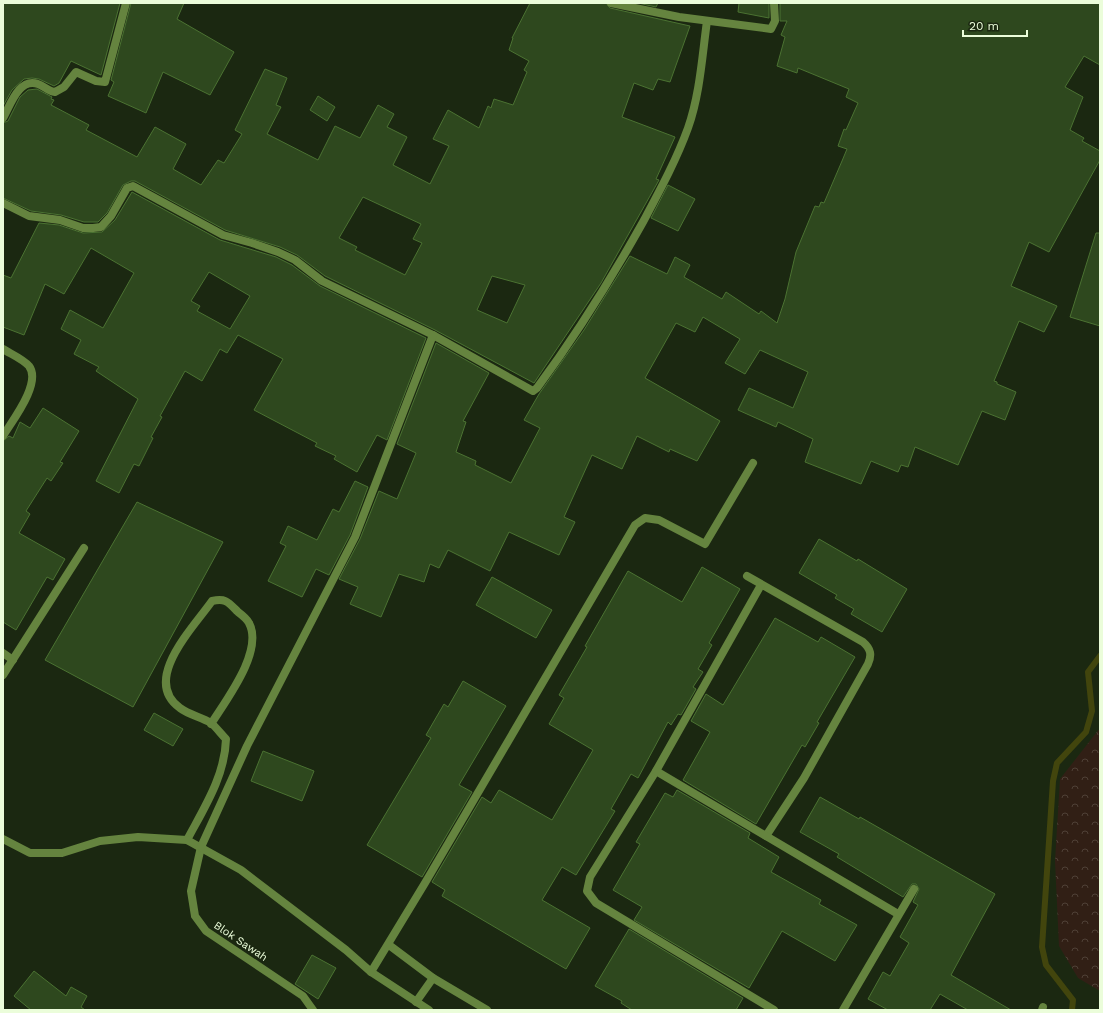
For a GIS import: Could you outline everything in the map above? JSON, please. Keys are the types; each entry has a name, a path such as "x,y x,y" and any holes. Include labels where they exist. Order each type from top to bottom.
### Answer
{"street":[{"path":"3,118 17,93 23,85 27,83 39,84 55,92 64,86 76,72 83,73 96,81 105,82 126,3"},
{"path":"611,3 679,17 772,28 775,21 774,3"},
{"path":"3,203 29,216 60,220 83,228 101,227 111,216 127,188 133,186 223,236 278,252 295,260 322,281 432,335 531,391 537,388 578,331 615,273 662,188 690,121 699,86 707,21"},
{"name":"Blok Sawah","path":"313,1010 304,996 206,932 195,916 191,891 201,847 247,746 355,537 432,335"},
{"path":"3,349 29,366 33,375 26,399 3,436"},
{"path":"371,972 389,945 635,525 645,518 659,520 705,544 753,464"},
{"path":"3,676 84,548"},
{"path":"747,576 863,642 871,651 871,658 804,778 766,836"},
{"path":"761,585 656,770 590,876 587,891 596,903 774,1010"},
{"path":"188,840 213,792 225,757 226,739 211,724 180,708 167,694 165,678 171,659 207,608 212,601 221,599 228,602 249,622 253,645 247,662 211,724"},
{"path":"3,653 13,660"},
{"path":"656,770 898,914"},
{"path":"3,839 30,852 62,853 100,841 138,837 188,840 241,870 346,950 371,972 429,1010"},
{"path":"843,1010 914,889"},
{"path":"389,945 433,978 487,1010"},
{"path":"416,1002 433,978"}],"green space":[{"path":"1100,728 1100,991 1078,978 1059,946 1055,861 1060,779"}],"building":[{"path":"3,3 120,3 101,75 71,61 59,83 54,86 39,79 24,79 12,90 3,106"},
{"path":"131,3 184,3 177,19 234,52 210,95 163,72 146,113 108,96 114,82 111,80"},
{"path":"530,3 606,3 610,8 690,26 670,82 658,79 653,90 634,83 622,117 675,137 656,179 659,180 601,283 534,383 435,330 325,276 297,255 280,247 225,230 135,181 131,181 123,185 107,213 98,222 84,222 61,215 31,211 3,198 3,123 8,121 20,97 28,90 37,89 52,97 51,99 54,100 51,105 89,125 86,130 137,157 155,127 186,144 173,169 201,185 218,160 224,163 242,134 235,130 265,69 287,78 276,105 281,107 267,134 318,160 335,126 360,138 378,105 394,114 387,127 407,137 393,165 430,184 449,146 433,139 448,110 479,128 488,106 491,108 494,99 513,105 527,72 524,70 529,61 509,50 512,38","holes":["363,197 421,224 413,239 422,243 405,275 355,250 357,247 339,238","492,276 525,285 507,323 477,310"]},
{"path":"638,3 658,3 656,7"},
{"path":"739,3 769,3 769,18 738,12"},
{"path":"780,3 1100,3 1100,65 1084,56 1065,87 1083,97 1070,130 1084,138 1082,141 1100,151 1100,160 1049,252 1029,242 1011,286 1057,306 1044,332 1019,321 994,381 997,382 997,384 1016,392 1005,420 982,411 958,465 915,447 908,467 901,465 898,472 871,461 861,484 805,462 813,439 778,422 776,427 738,410 749,388 793,408 808,372 760,350 745,374 725,363 740,339 703,317 695,332 676,323 645,378 720,421 697,461 670,449 669,452 637,436 622,469 592,455 564,517 575,522 559,555 509,532 490,571 448,550 439,568 430,564 424,582 399,574 381,617 350,604 358,587 339,579 360,539 379,491 397,499 416,453 397,444 436,343 489,373 463,421 466,422 456,452 476,461 475,465 511,483 540,428 524,420 539,394 584,330 630,256 667,274 675,257 690,265 684,277 722,299 726,292 759,314 761,311 777,323 785,299 796,252 815,206 819,207 821,202 824,203 847,149 838,146 844,129 846,130 858,103 846,97 849,89 798,68 797,73 777,66 785,37 781,35 787,21 780,21"},
{"path":"318,96 335,107 327,121 310,110"},
{"path":"668,185 695,199 678,231 651,218"},
{"path":"132,192 220,240 276,257 292,265 320,286 426,338 387,440 377,435 357,472 334,459 336,456 315,446 317,443 254,410 283,359 238,335 227,353 220,349 202,381 185,371 160,416 162,417 151,437 153,438 139,466 134,464 119,493 96,481 138,399 96,371 99,367 74,354 81,340 61,329 70,310 103,328 134,273 91,248 64,294 45,284 24,335 3,327 3,275 11,278 39,223 59,225 83,233 102,232 115,220","holes":["209,272 250,296 230,329 197,311 200,306 191,301"]},
{"path":"1096,233 1100,233 1100,326 1070,317"},
{"path":"43,408 79,431 60,462 63,463 51,481 47,478 26,511 30,514 19,533 65,559 53,580 47,577 16,630 3,622 3,441 9,436 13,438 20,422 30,428"},
{"path":"355,481 368,487 350,535 329,575 316,569 302,597 268,581 286,546 280,543 288,526 317,540 333,509 339,512"},
{"path":"137,502 223,542 133,707 45,660"},
{"path":"819,539 857,561 858,559 907,589 882,632 851,614 854,609 835,598 837,595 799,573"},
{"path":"702,567 740,589 709,643 712,645 698,669 703,672 693,687 696,689 681,715 678,714 671,725 668,722 638,778 631,774 611,809 615,811 576,875 562,867 542,900 590,928 566,969 442,896 445,890 432,882 482,797 491,803 499,790 552,820 593,750 549,724 564,698 559,695 628,571 682,602"},
{"path":"492,577 552,610 536,638 476,605"},
{"path":"775,618 818,642 821,637 855,657 817,722 819,723 805,747 802,745 756,824 683,780 710,732 691,721 706,694 723,705"},
{"path":"463,681 506,706 459,785 472,792 422,877 367,845 431,738 426,735 444,704 448,707"},
{"path":"154,713 183,729 173,746 144,730"},
{"path":"263,751 314,771 302,801 251,781"},
{"path":"677,790 750,833 748,838 779,857 771,872 821,900 819,904 857,925 835,961 782,931 749,988 634,920 642,907 613,890 640,844 636,842 665,793 673,797"},
{"path":"820,797 859,819 860,817 995,894 951,975 1011,1010 968,1010 940,994 930,1010 888,1010 868,999 883,972 890,976 909,943 900,937 918,905 913,902 919,889 916,884 912,884 903,897 837,857 839,854 800,832"},
{"path":"629,929 743,998 736,1010 632,1010 621,1003 622,1001 595,986"},
{"path":"312,955 336,968 318,999 295,984"},
{"path":"34,971 66,996 71,987 87,996 81,1007 85,1010 31,1010 14,996"}],"waterway":[{"path":"1072,1010 1073,1000 1046,965 1042,947 1053,781 1057,763 1086,732 1092,711 1088,672 1100,656"}]}
